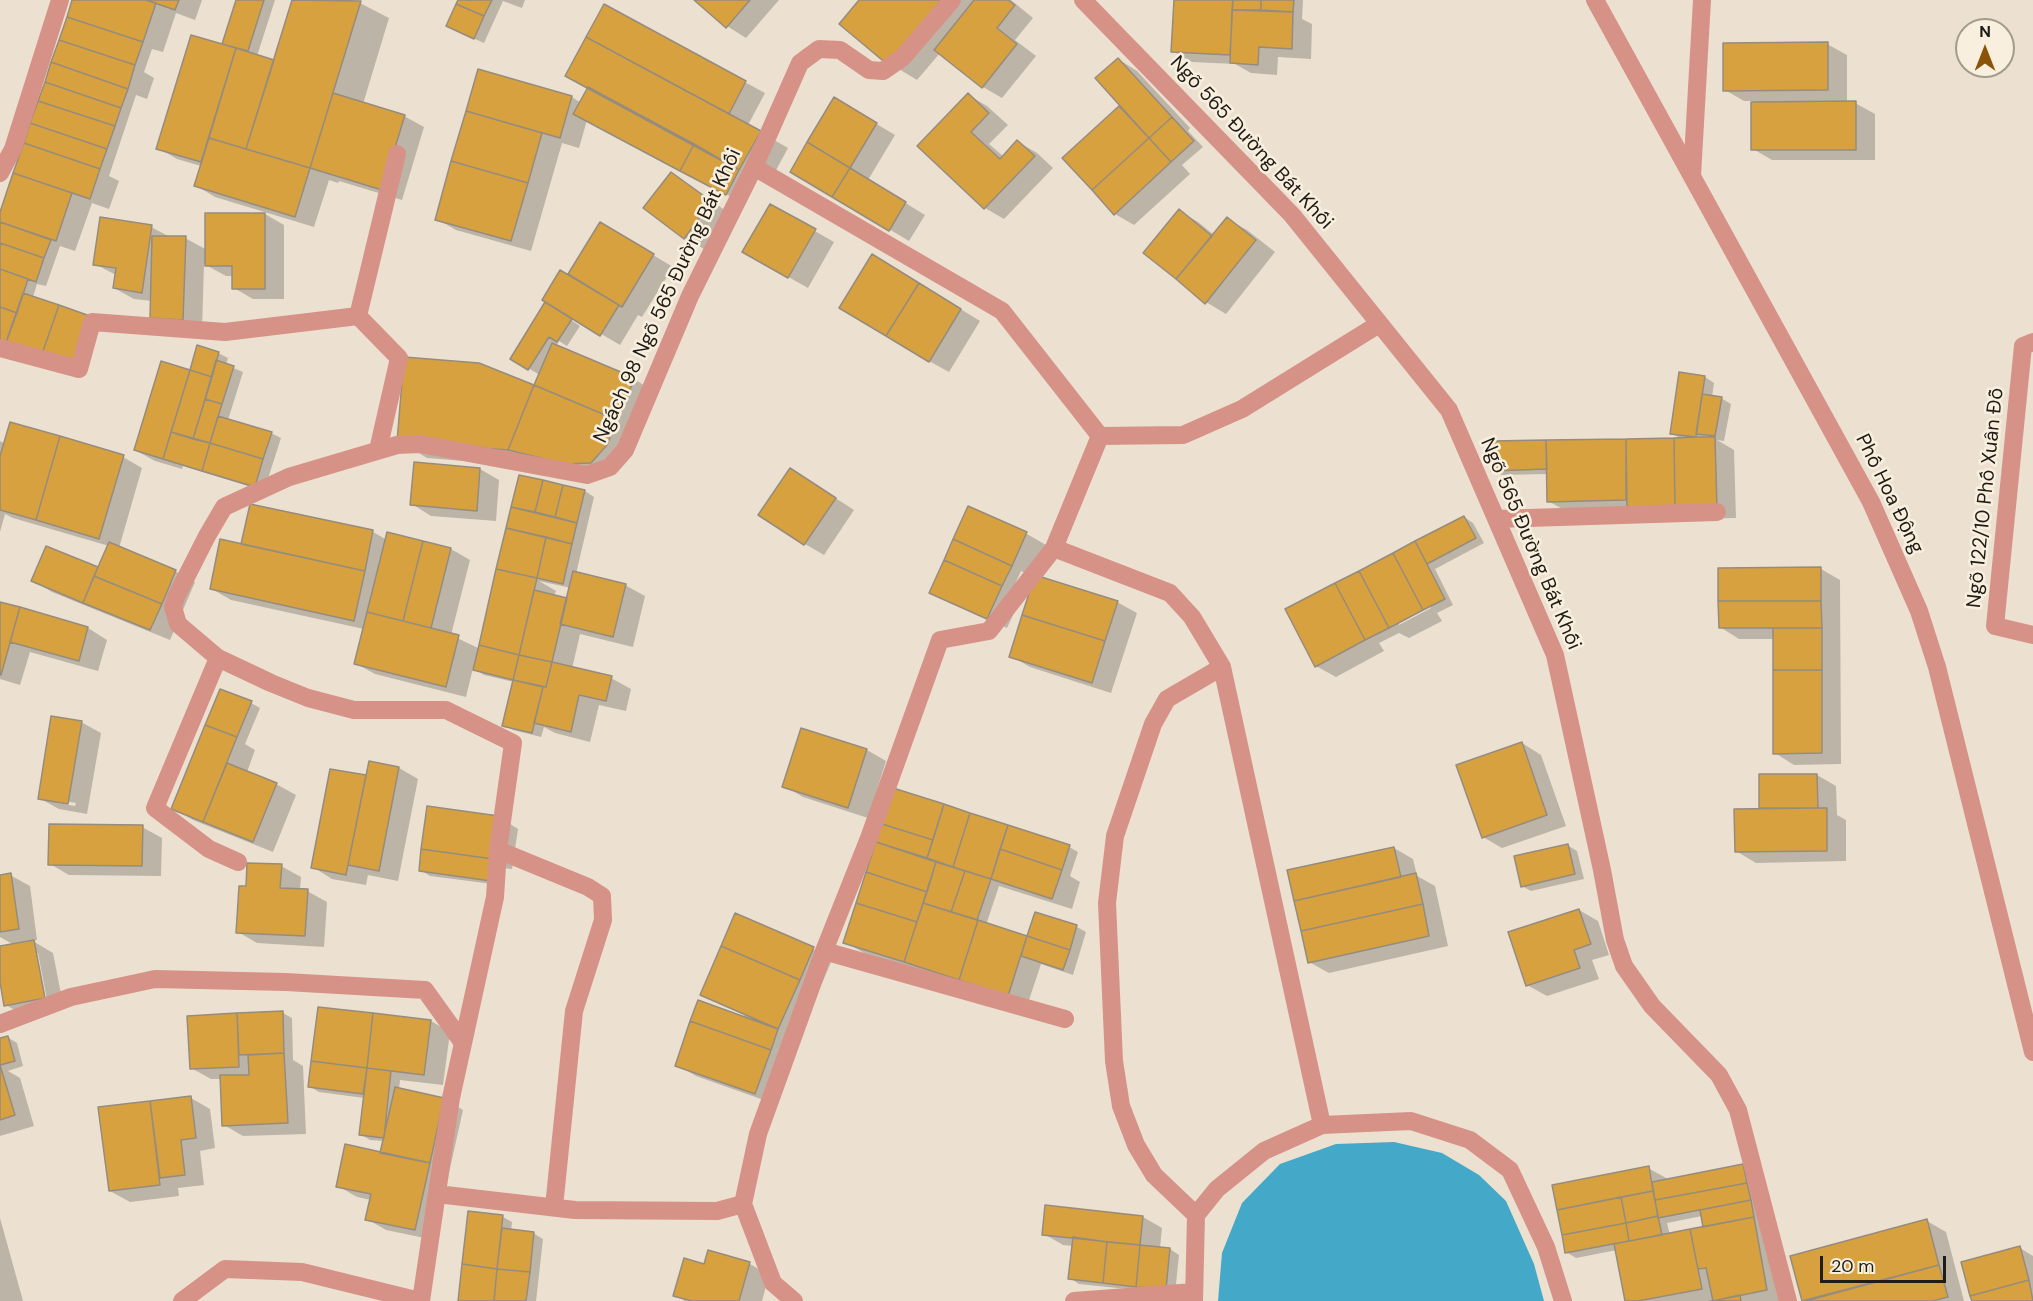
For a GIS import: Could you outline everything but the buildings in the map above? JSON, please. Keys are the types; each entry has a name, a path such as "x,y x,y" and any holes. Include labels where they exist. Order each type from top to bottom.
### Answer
{"street":[{"path":"0,173 13,149 60,0"},
{"name":"Ngách 98 Ngõ 565 Đường Bát Khối","path":"218,658 178,624 173,607 207,536 224,507 289,477 397,445 420,444 586,475 610,467 625,450 690,296 754,167 800,63 819,49 840,50 868,70 883,72 902,58 952,0"},
{"name":"Ngõ 565 Đường Bát Khối","path":"1083,0 1292,215 1449,410 1555,656 1615,940 1624,966 1652,1006 1719,1075 1738,1110 1788,1301"},
{"name":"Phố Hoa Động","path":"1595,0 1871,502 1919,611 1936,667 2033,1052"},
{"path":"1692,176 1702,0"},
{"path":"358,316 397,154"},
{"path":"754,167 1002,311 1100,436"},
{"path":"0,348 79,369 92,322 225,332 358,316"},
{"path":"358,316 399,358 378,450"},
{"path":"1100,436 1183,435 1242,409 1379,324"},
{"name":"Ngõ 122/10 Phố Xuân Đỗ","path":"2033,342 2023,346 1995,626 2033,635"},
{"path":"794,1301 773,1283 743,1204 758,1134 824,951 869,838 940,640 989,631 1054,548 1100,436"},
{"path":"1497,519 1717,512"},
{"path":"1054,548 1170,593 1192,616 1222,667 1322,1125"},
{"path":"182,1301 225,1269 302,1272 421,1301 451,1098 495,897 498,850 513,743 446,710 354,710 308,698 218,658 155,808 209,849 238,862"},
{"path":"1196,1215 1154,1175 1136,1145 1120,1106 1113,1051 1107,903 1115,836 1153,724 1167,699 1222,667"},
{"path":"498,850 588,887 602,896 603,920 574,1011 554,1207"},
{"path":"824,951 1065,1019"},
{"path":"0,1024 71,997 155,979 286,981 425,990 463,1043"},
{"path":"1074,1301 1193,1297 1196,1215 1217,1189 1264,1151 1322,1125 1411,1121 1470,1140 1510,1170 1546,1247 1563,1301"},
{"path":"437,1194 575,1210 717,1211 743,1204"}],"water":[{"path":"1394,1142 1442,1153 1479,1175 1506,1201 1534,1264 1544,1301 1218,1301 1222,1253 1242,1203 1280,1164 1336,1144"}]}
